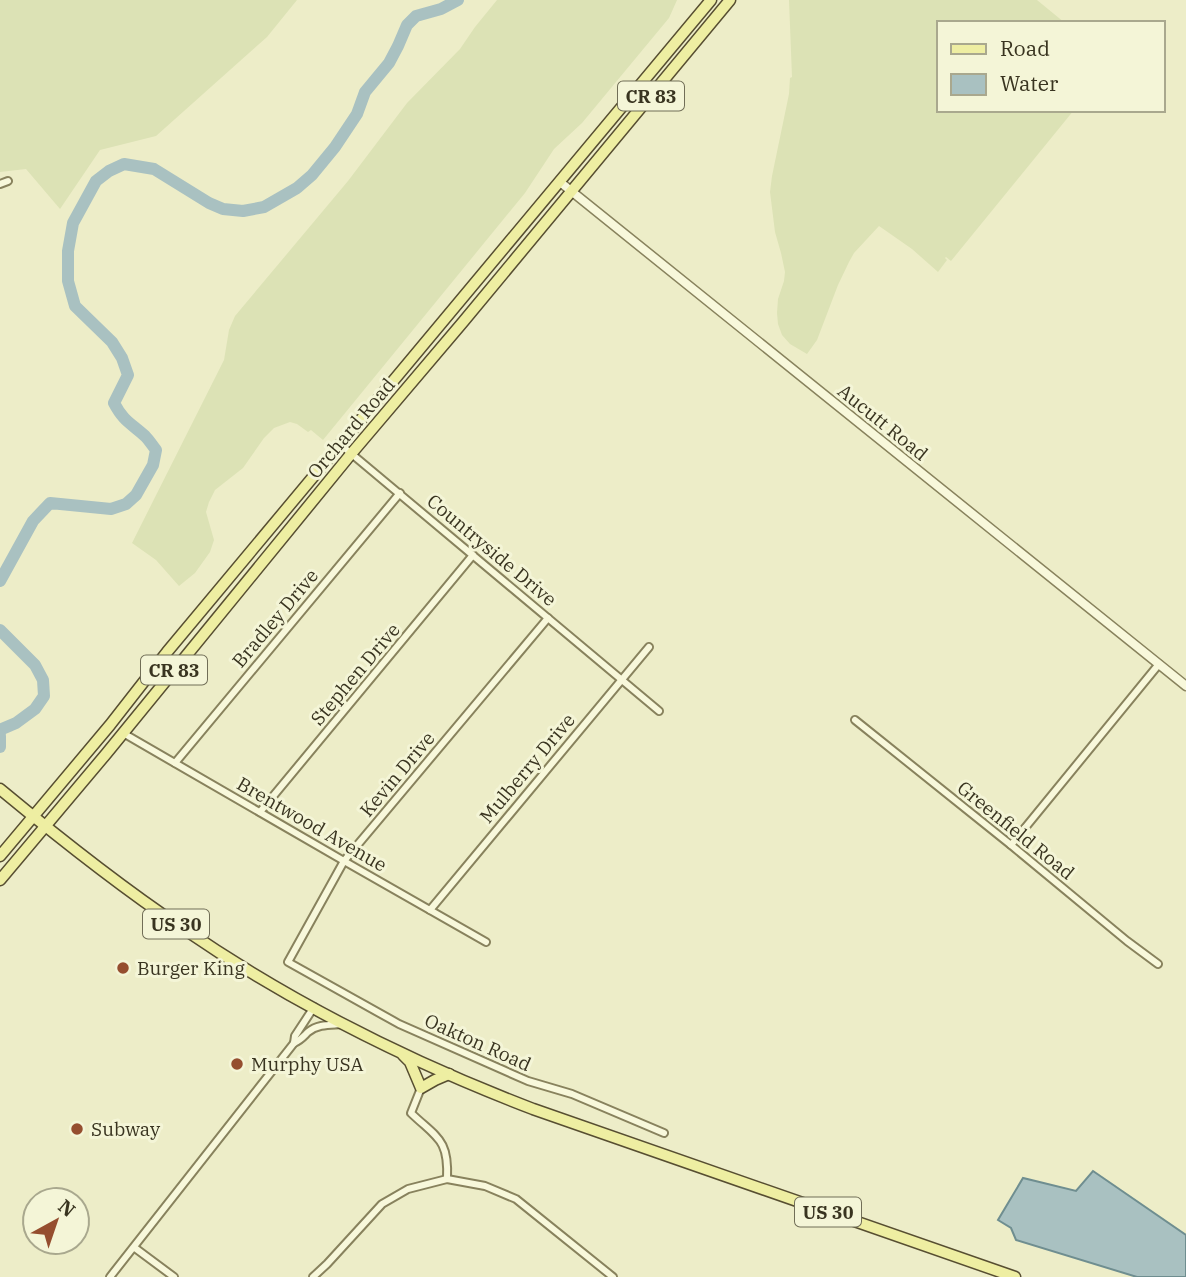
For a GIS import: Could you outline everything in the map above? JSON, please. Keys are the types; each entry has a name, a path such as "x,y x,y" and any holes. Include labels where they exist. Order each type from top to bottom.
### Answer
{"main road":[{"name":"Orchard Road","path":"0,856 711,0"},
{"name":"Orchard Road","path":"0,880 730,0"},
{"name":"US 30","path":"0,789 125,888 182,928 228,958 314,1007 397,1050 533,1109 1015,1277"},
{"path":"397,1050 410,1062 421,1087 449,1074"}],"street":[{"path":"0,184 8,181"},
{"name":"Aucutt Road","path":"560,182 1186,686"},
{"name":"Countryside Drive","path":"341,445 659,711"},
{"name":"Bradley Drive","path":"175,764 400,493"},
{"name":"Stephen Drive","path":"261,812 473,555"},
{"name":"Kevin Drive","path":"288,962 344,861 548,618"},
{"name":"Mulberry Drive","path":"430,910 649,647"},
{"path":"1011,845 1159,664"},
{"name":"Greenfield Road","path":"855,720 1158,964"},
{"name":"Brentwood Avenue","path":"123,733 485,942"},
{"name":"Oakton Road","path":"288,962 399,1024 528,1081 572,1094 664,1133"},
{"path":"110,1277 294,1043 295,1036 314,1007"},
{"path":"294,1043 317,1027 344,1024"},
{"path":"421,1087 411,1113 442,1143 447,1153 447,1179"},
{"path":"313,1277 382,1203 408,1189 447,1179 485,1186 516,1199 613,1277"},
{"path":"135,1248 174,1277"}],"green space":[{"path":"0,0 297,0 267,37 156,136 100,150 60,209 26,169 0,172"},
{"path":"497,0 677,0 669,18 582,123 554,149 525,193 323,440 311,430 308,432 290,422 274,428 243,468 215,490 206,512 214,540 210,552 195,573 179,586 156,560 132,543 224,360 229,330 235,316 348,181 407,103 460,49"},
{"path":"789,0 1037,0 1063,21 937,21 937,112 1072,112 951,261 945,258 947,260 938,272 912,249 879,226 854,253 838,285 817,340 807,354 790,344 782,335 778,324 778,299 785,272 775,232 770,192 792,77"}],"water":[{"path":"1093,1171 1186,1235 1186,1277 1137,1277 1016,1240 1011,1228 998,1220 1023,1178 1076,1191"}],"waterway":[{"path":"0,581 33,521 50,503 111,509 126,504 136,495 153,465 156,450 114,403 128,375 122,358 112,342 75,306 68,281 68,251 73,223 96,181 124,164 154,169 223,209 243,211 264,207 297,188 312,175 335,147 357,114 365,92 389,63 407,25 416,16 441,9 458,0"},
{"path":"0,630 35,665 43,680 44,696 35,709 0,732"},
{"path":"0,736 0,747"}],"place":[{"name":"Burger King","path":"123,968"},
{"name":"Murphy USA","path":"237,1064"},
{"name":"Subway","path":"77,1129"}]}
